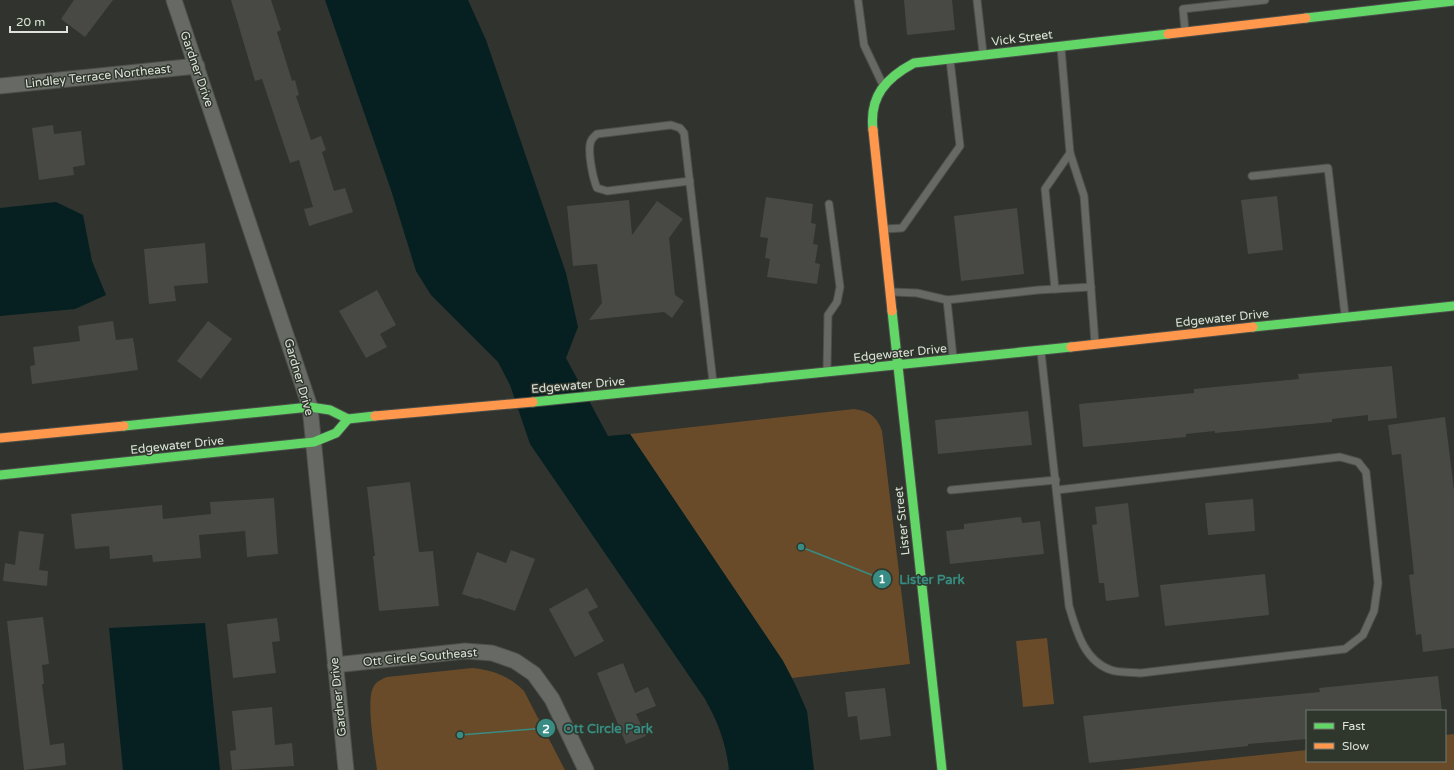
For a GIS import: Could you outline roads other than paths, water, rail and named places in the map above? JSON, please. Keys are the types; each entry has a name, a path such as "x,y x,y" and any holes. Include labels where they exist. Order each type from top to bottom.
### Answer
{"street":[{"name":"Gardner Drive","path":"174,0 310,407 346,770"},
{"name":"Vick Street","path":"897,365 871,116 877,93 892,74 914,63 1454,1"},
{"name":"Lindley Terrace Northeast","path":"0,86 197,66"},
{"name":"Edgewater Drive","path":"0,438 310,407 330,410 348,419 597,396 1454,306"},
{"name":"Lister Street","path":"897,365 942,770"},
{"name":"Edgewater Drive","path":"0,475 314,442 336,433 348,419"},
{"name":"Ott Circle Southeast","path":"335,665 465,651 492,652 514,661 534,674 552,699 586,770"}],"lane":[{"path":"858,0 864,45 883,85"},
{"path":"977,0 983,55"},
{"path":"1186,32 1183,9 1265,0"},
{"path":"1373,0 1375,10"},
{"path":"1061,46 1070,153 1084,196 1095,344"},
{"path":"883,229 902,228 960,146 950,59"},
{"path":"690,181 607,191 597,188 593,174 589,146 591,139 597,134 671,125 680,128 684,133 690,181 714,384"},
{"path":"1055,289 1044,189 1070,153"},
{"path":"1252,176 1328,168 1345,318"},
{"path":"827,372 828,315 837,302 840,288 829,204"},
{"path":"889,292 917,293 947,300 1090,287"},
{"path":"947,300 953,359"},
{"path":"1040,350 1056,480 1057,490 1069,606 1078,635 1095,662 1111,671 1141,672 1345,649 1363,635 1374,611 1378,583 1366,472 1358,462 1340,457 1057,490"},
{"path":"952,490 1056,480"}],"water":[{"path":"325,0 468,0 486,40 566,273 578,327 566,358 608,436 630,434 783,661 807,711 814,770 729,770 721,733 705,699 530,444 510,385 498,362 431,295 416,271 391,190"},
{"path":"56,202 83,215 92,261 106,295 75,309 0,316 0,208"},
{"path":"205,623 220,770 123,770 109,628"}],"place":[{"name":"Lister Park","path":"801,547"},
{"name":"Ott Circle Park","path":"460,735"}]}
